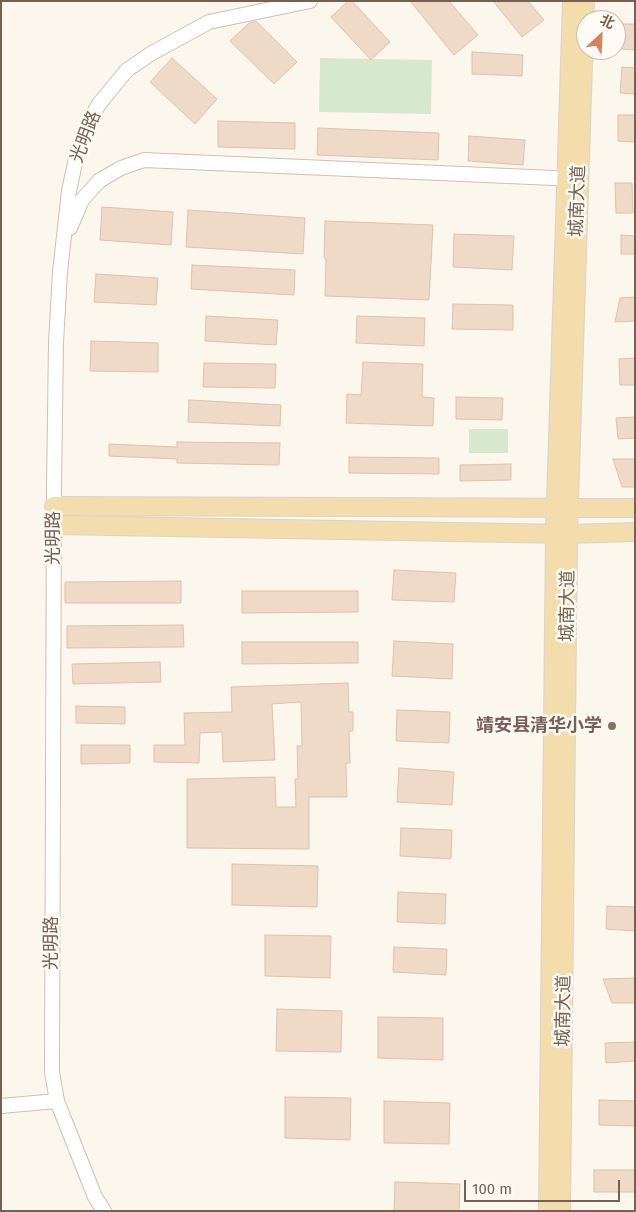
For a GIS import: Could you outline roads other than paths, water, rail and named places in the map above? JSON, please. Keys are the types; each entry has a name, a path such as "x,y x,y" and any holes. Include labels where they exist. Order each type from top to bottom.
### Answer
{"main road":[{"name":"城南大道","path":"562,1211 562,508 572,179 572,1"},
{"name":"城南大道","path":"572,179 585,1"},
{"path":"54,506 635,508"},
{"path":"54,525 562,534 635,532"},
{"name":"城南大道","path":"548,1211 562,534"}],"street":[{"name":"光明路","path":"104,1211 95,1197 57,1101 52,1072 56,342 60,272 69,191 78,149 99,104 127,70 161,48 209,22 310,1"},
{"path":"60,272 72,221 82,200 99,181 121,168 144,160 572,179"},
{"path":"1,1106 57,1101"}],"place":[{"name":"靖安县清华小学","path":"612,726"}]}
